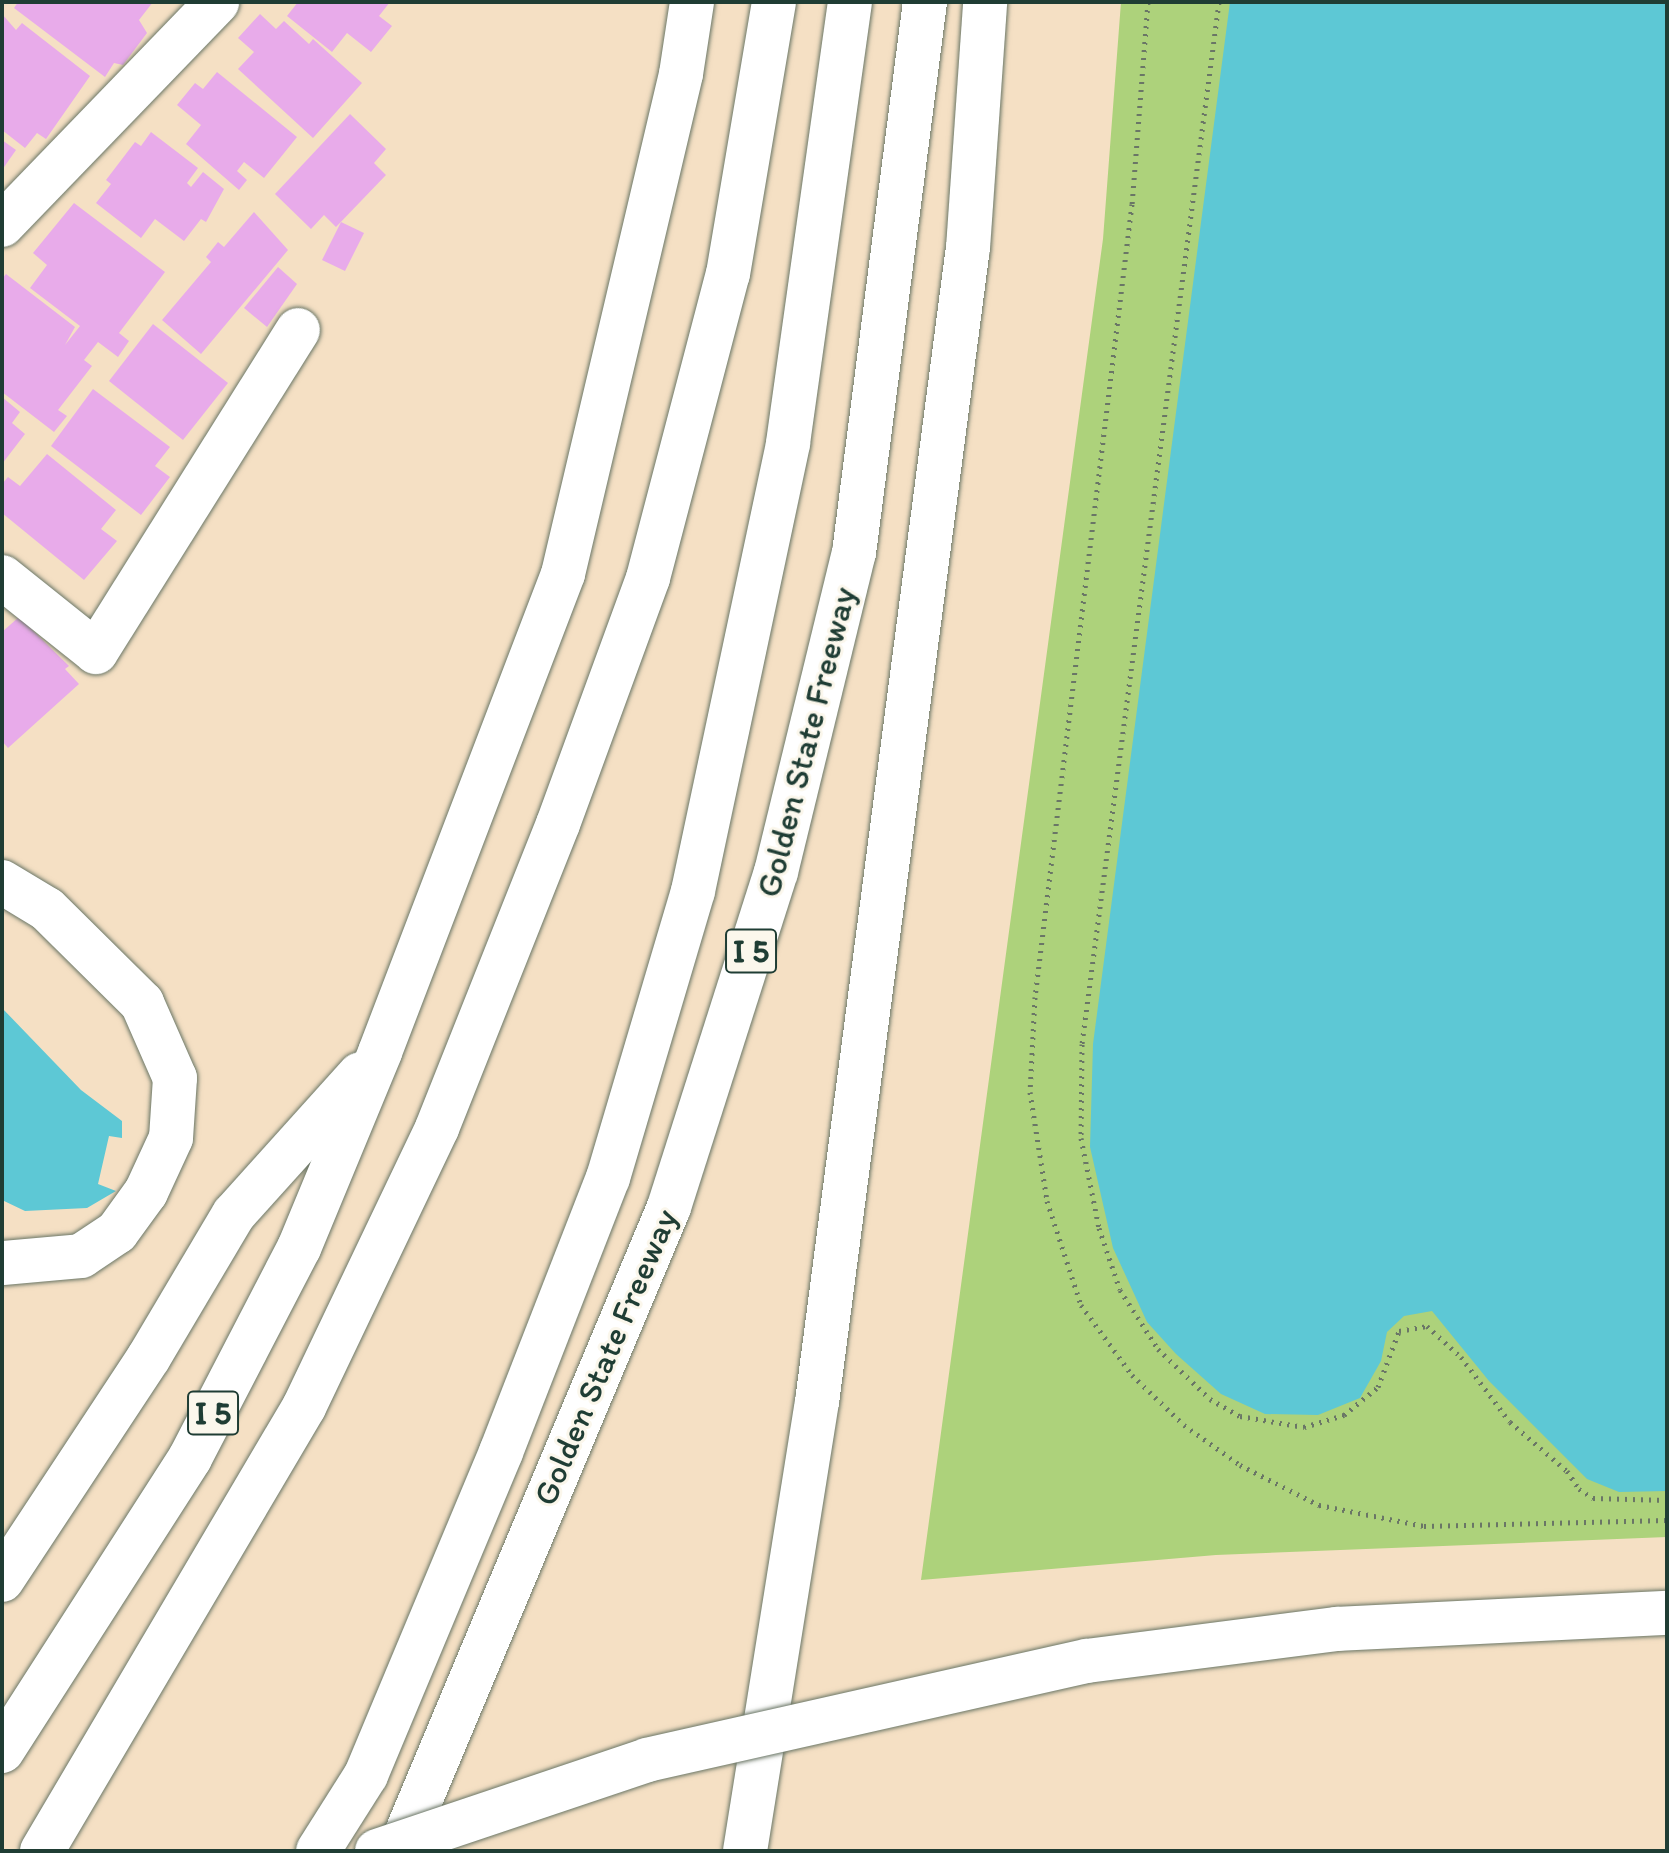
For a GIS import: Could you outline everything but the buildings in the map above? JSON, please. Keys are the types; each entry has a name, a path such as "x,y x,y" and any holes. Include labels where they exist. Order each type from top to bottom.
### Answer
{"main road":[{"path":"2,225 217,2"},
{"path":"681,74 682,2"},
{"name":"I 5","path":"2,1751 190,1458 299,1248 380,1052 563,574 681,74 692,2"},
{"path":"42,1851 304,1407 437,1128 552,838 648,578 728,274 774,2"},
{"path":"318,1851 366,1775 501,1452 608,1178 693,891 788,443 850,2"},
{"name":"Golden State Freeway","path":"399,1851 669,1207 776,872 854,553 925,2"},
{"path":"745,1851 817,1402 966,263 985,2"},
{"path":"2,577 96,652 298,330"},
{"path":"2,882 47,909 142,1003 175,1078 171,1138 146,1192 117,1232 81,1256 2,1263"},
{"path":"2,1580 149,1357 234,1214 380,1052"},
{"path":"377,1851 647,1760 1087,1661 1337,1629 1667,1613"}],"path":[{"path":"1148,2 1132,204 1035,997 1030,1092 1047,1201 1081,1305 1132,1375 1184,1425 1240,1465 1319,1505 1424,1526 1667,1520"},
{"path":"1219,2 1082,1044 1081,1138 1099,1228 1120,1290 1158,1349 1210,1399 1240,1416 1304,1427 1344,1415 1378,1387 1399,1331 1427,1326 1447,1340 1510,1422 1567,1471 1579,1489 1593,1498 1667,1500"}],"green space":[{"path":"1121,2 1667,2 1667,1537 1216,1555 921,1580 1103,239"}],"water":[{"path":"1230,2 1667,2 1667,1491 1619,1492 1587,1479 1489,1381 1432,1311 1404,1316 1387,1332 1381,1361 1360,1398 1318,1415 1265,1414 1221,1394 1176,1354 1147,1322 1113,1248 1090,1147 1093,1044"},
{"path":"2,1008 81,1090 122,1121 122,1138 109,1136 98,1184 116,1191 87,1208 25,1211 2,1200"}]}
